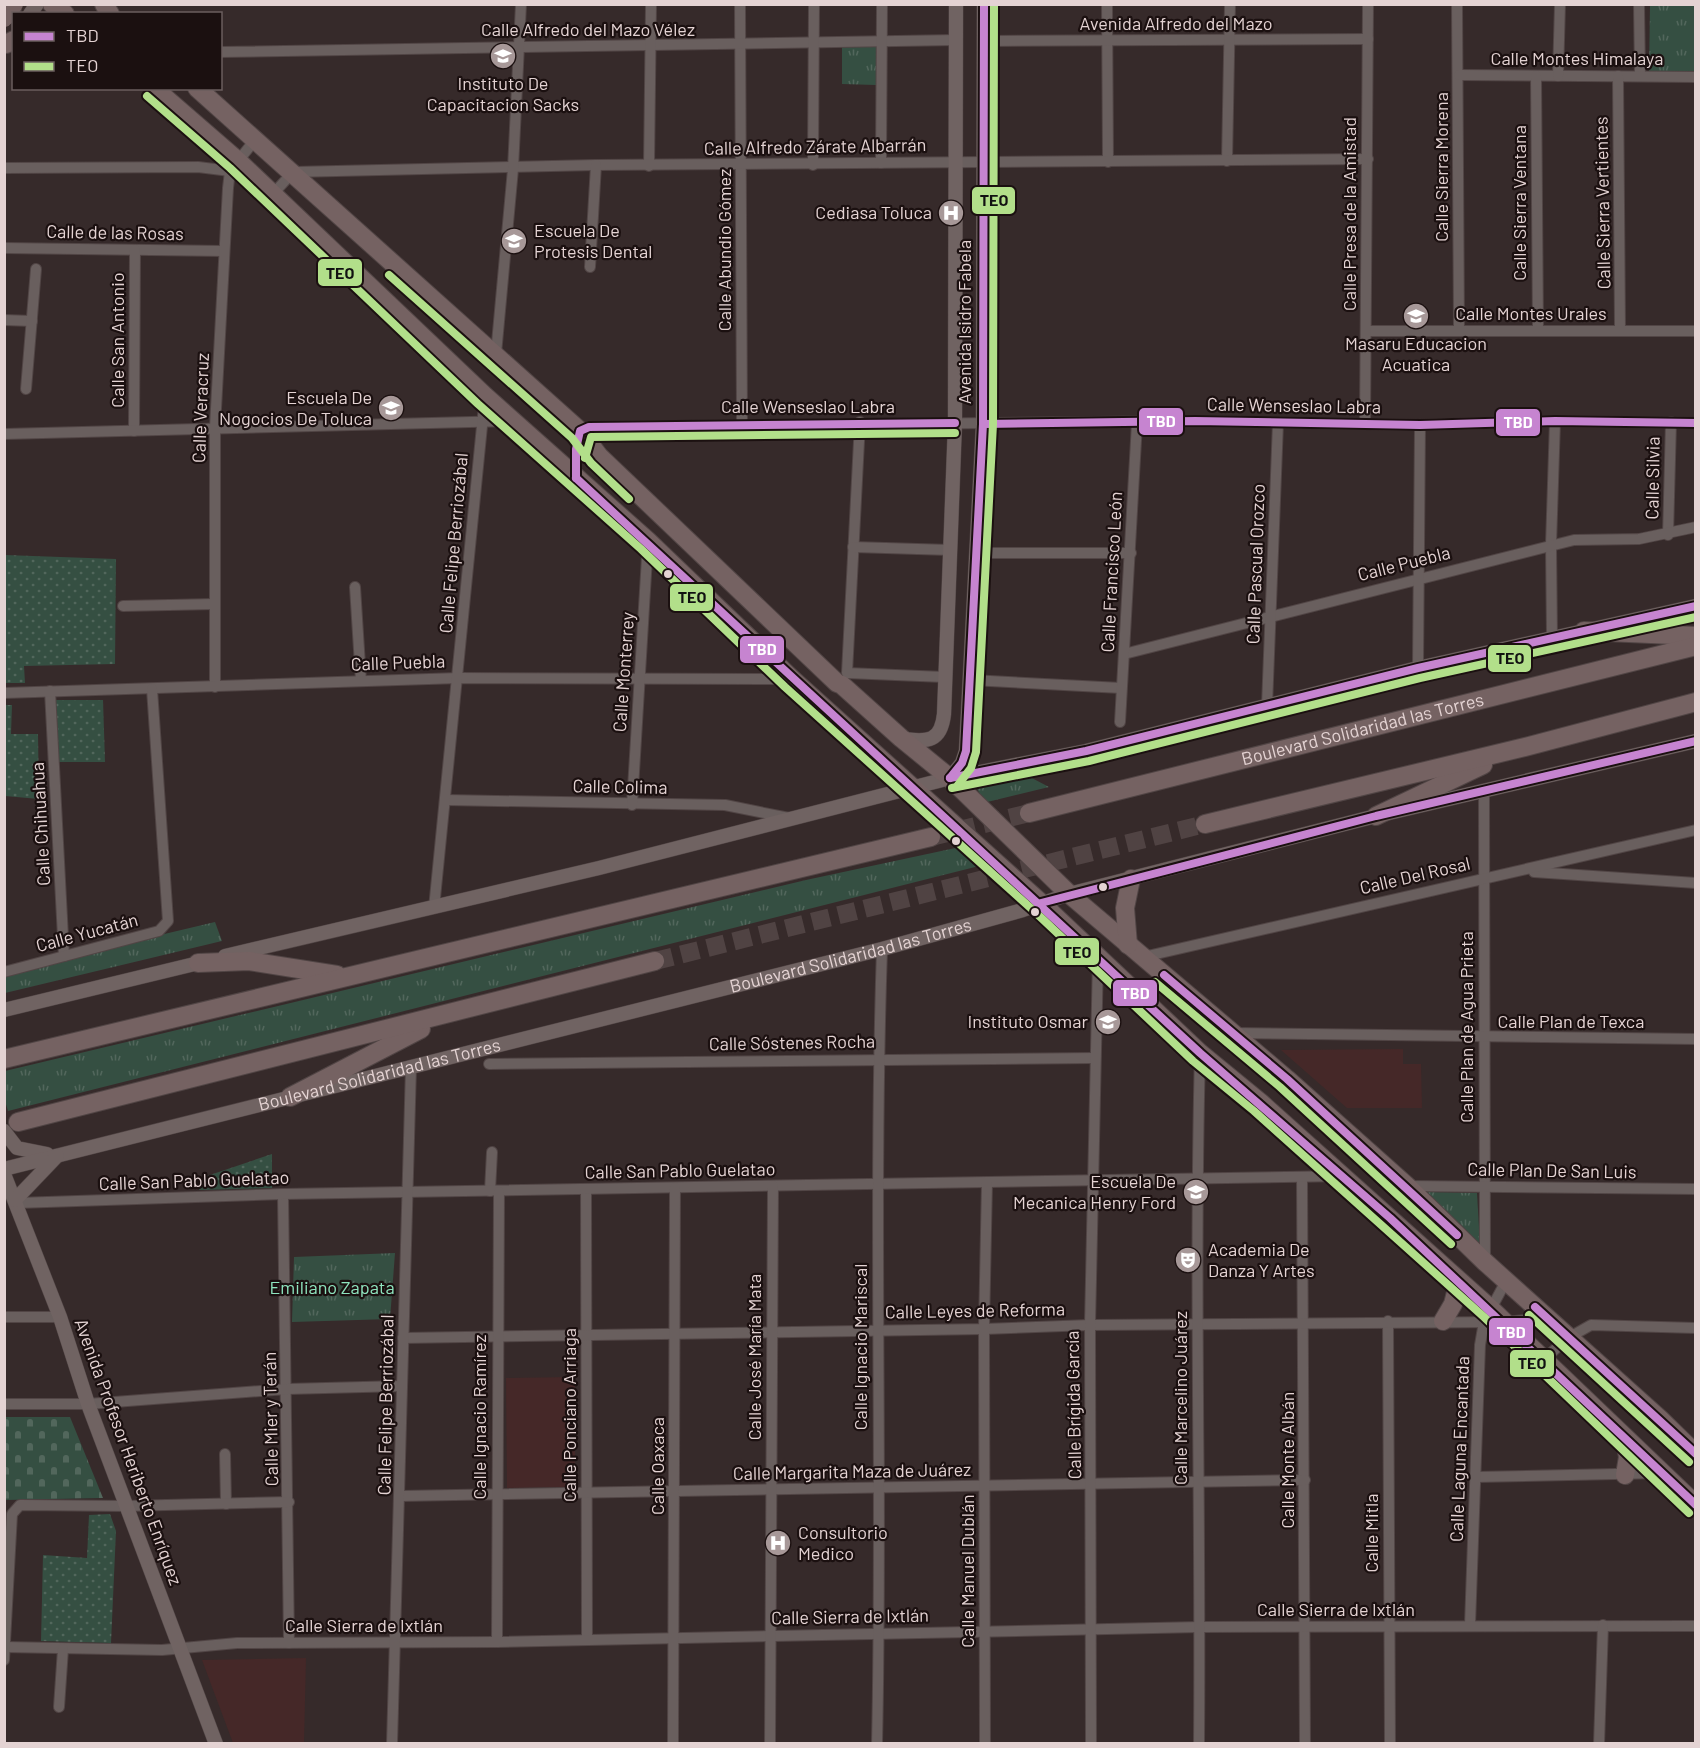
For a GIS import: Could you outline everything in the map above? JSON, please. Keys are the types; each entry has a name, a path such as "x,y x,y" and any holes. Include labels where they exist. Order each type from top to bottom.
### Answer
{"highway":[{"path":"4,18 14,4"},
{"path":"156,90 233,165 273,194 484,396 648,541 792,679 1041,903 1200,1053 1344,1176 1459,1281 1493,1317 1543,1360 1695,1505"},
{"path":"199,90 580,431 599,456 837,684 842,685 950,778 1022,852 1069,894 1407,1186 1485,1262 1660,1419 1695,1454"},
{"path":"1584,631 1695,636"},
{"name":"Boulevard Solidaridad las Torres","path":"1029,813 1695,646"},
{"path":"1205,824 1525,747 1695,702"},
{"path":"1377,816 1525,747"},
{"path":"4,1059 931,837"},
{"path":"1128,945 1125,898 1131,879"},
{"path":"11,1127 655,961"},
{"path":"198,963 249,962 329,975 372,972"},
{"path":"290,1097 404,1036 469,1008"},
{"path":"1443,1321 1453,1304 1459,1281"},
{"path":"1626,1440 1626,1475"}],"main road":[{"name":"Avenida Isidro Fabela","path":"901,738 925,740 933,738 942,729 955,423 957,4"},
{"name":"Avenida Isidro Fabela","path":"950,778 962,763 966,751 978,553 983,424 984,4"},
{"path":"4,1010 339,928 434,908 950,778 1086,751 1418,668 1695,606"},
{"name":"Boulevard Solidaridad las Torres","path":"4,1171 290,1097 882,950 1069,894 1377,816 1695,741"},
{"path":"11,1127 12,1144 24,1151 57,1156"},
{"path":"16,1201 57,1156"},
{"name":"Avenida Profesor Heriberto Enríquez","path":"4,1171 60,1317 88,1404 216,1743"}],"street":[{"path":"496,354 513,169 520,4"},
{"path":"649,166 651,4"},
{"name":"Calle Abundio Gómez","path":"740,4 742,424"},
{"path":"813,165 814,4"},
{"path":"881,163 882,4"},
{"path":"1107,4 1108,162"},
{"path":"1227,161 1230,4"},
{"name":"Calle Presa de la Amistad","path":"1365,424 1368,4"},
{"name":"Calle Sierra Morena","path":"1457,4 1459,330"},
{"path":"1558,76 1560,4"},
{"path":"1640,4 1640,76"},
{"name":"Avenida Alfredo del Mazo","path":"985,41 1368,39"},
{"name":"Calle Alfredo del Mazo Vélez","path":"222,52 518,45 741,45 814,41 956,40"},
{"name":"Calle Montes Himalaya","path":"1459,75 1695,77"},
{"name":"Calle Sierra Ventana","path":"1536,76 1538,330"},
{"name":"Calle Sierra Vertientes","path":"1618,76 1620,330"},
{"path":"4,168 233,165 255,140"},
{"name":"Calle Alfredo Zárate Albarrán","path":"293,172 513,169 597,165 1368,159"},
{"name":"Calle Veracruz","path":"215,687 215,427 224,251 233,165"},
{"path":"590,267 597,165"},
{"path":"273,194 293,172"},
{"name":"Calle de las Rosas","path":"4,248 224,251"},
{"name":"Calle San Antonio","path":"134,431 135,250"},
{"path":"26,389 36,269"},
{"path":"4,320 32,321"},
{"name":"Calle Montes Urales","path":"1366,331 1695,331"},
{"name":"Calle Felipe Berriozábal","path":"434,908 459,678 484,396"},
{"path":"4,434 513,421"},
{"path":"1552,638 1551,545 1554,421"},
{"name":"Calle Wenseslao Labra","path":"580,431 589,427 860,422 983,424 1420,424 1554,421 1695,423"},
{"path":"860,422 848,673 944,677"},
{"name":"Calle Silvia","path":"1668,535 1671,422"},
{"name":"Calle Francisco León","path":"1120,722 1137,423"},
{"name":"Calle Pascual Orozco","path":"1268,706 1278,423"},
{"path":"1418,668 1420,424"},
{"path":"576,478 576,449 580,431"},
{"name":"Calle Puebla","path":"1124,654 1551,545 1574,540 1639,539 1668,535 1695,527"},
{"name":"Calle Monterrey","path":"632,805 648,541"},
{"path":"853,547 950,550"},
{"path":"978,553 1131,553"},
{"path":"356,587 361,681"},
{"path":"123,606 215,604"},
{"name":"Calle Puebla","path":"4,693 459,678 792,679"},
{"path":"971,680 1121,688"},
{"name":"Calle Yucatán","path":"4,972 159,931 165,927 169,914 152,689"},
{"name":"Calle Chihuahua","path":"50,691 64,956"},
{"name":"Calle Plan de Agua Prieta","path":"1484,791 1483,1186 1485,1262"},
{"name":"Calle Colima","path":"446,800 725,805 792,819"},
{"name":"Calle Del Rosal","path":"1143,957 1695,830"},
{"path":"1522,871 1695,883"},
{"name":"Calle Ignacio Mariscal","path":"877,1743 879,1633 878,1059 882,950"},
{"name":"Calle Brígida García","path":"1091,1743 1090,1325 1098,958"},
{"name":"Calle Plan de Texca","path":"1230,1033 1695,1039"},
{"name":"Calle Marcelino Juárez","path":"1199,1743 1197,1179 1200,1053"},
{"name":"Calle Sóstenes Rocha","path":"489,1064 1095,1058"},
{"name":"Calle Felipe Berriozábal","path":"392,1743 411,1067"},
{"name":"Calle Ignacio Ramírez","path":"492,1152 495,1191 497,1642"},
{"name":"Calle Monte Albán","path":"1302,1176 1305,1743"},
{"name":"Calle San Pablo Guelatao","path":"16,1201 283,1194 408,1194 1344,1176"},
{"name":"Calle Manuel Dublán","path":"985,1743 983,1486 987,1182"},
{"name":"Calle José María Mata","path":"770,1743 773,1186"},
{"name":"Calle Plan De San Luis","path":"1407,1186 1695,1189"},
{"name":"Calle Oaxaca","path":"673,1743 675,1188"},
{"name":"Calle Ponciano Arriaga","path":"586,1190 588,1494 586,1640"},
{"name":"Calle Mier y Terán","path":"283,1194 289,1502 289,1643"},
{"name":"Calle Laguna Encantada","path":"1470,1625 1480,1345 1506,1281"},
{"path":"4,1317 60,1317"},
{"name":"Calle Leyes de Reforma","path":"403,1338 772,1330 984,1329 1090,1325 1443,1321 1493,1317 1547,1318"},
{"name":"Calle Mitla","path":"1388,1321 1390,1743"},
{"path":"1543,1360 1568,1338 1585,1327 1598,1324 1695,1328"},
{"path":"4,1404 88,1404 287,1389 402,1386"},
{"path":"225,1454 226,1504"},
{"path":"1475,1478 1662,1473"},
{"name":"Calle Margarita Maza de Juárez","path":"400,1496 1305,1480"},
{"path":"4,1660 13,1511 23,1504 126,1506 289,1502"},
{"path":"1599,1743 1603,1625"},
{"name":"Calle Sierra de Ixtlán","path":"5,1647 181,1648 237,1643 497,1642 1200,1627 1695,1626"},
{"path":"59,1707 63,1649"}],"shaded area":[{"path":"1403,1049 1403,1064 1421,1064 1422,1108 1347,1108 1281,1050"},
{"path":"575,1377 575,1487 507,1488 506,1378"},
{"path":"306,1658 304,1743 233,1743 202,1660"}],"green space":[{"path":"1650,5 1695,5 1695,74 1649,74"},
{"path":"877,46 876,85 842,84 842,47"},
{"path":"5,555 116,559 115,664 24,666 25,683 6,683"},
{"path":"54,700 103,700 105,762 59,762"},
{"path":"4,705 12,705 11,734 38,734 39,799 5,796"},
{"path":"1028,776 1049,787 983,803 977,788"},
{"path":"960,847 979,866 8,1111 5,1101 5,1071 806,880"},
{"path":"215,922 222,941 5,993 4,972"},
{"path":"272,1154 272,1188 199,1190 198,1179"},
{"path":"1427,1192 1477,1193 1480,1244"},
{"name":"Emiliano Zapata","path":"395,1253 390,1319 292,1322 294,1257"},
{"path":"5,1417 70,1417 103,1498 5,1500"},
{"path":"110,1514 116,1531 111,1643 41,1641 43,1555 87,1558 89,1515"}],"tunnel":[{"path":"931,837 1029,813"},
{"path":"655,961 1205,824"}],"transit line":[{"name":"TBD","path":"950,778 962,763 966,751 983,424 984,4"},
{"name":"TEO","path":"958,785 971,768 976,752 993,424 994,4"},
{"name":"TEO","path":"147,96 230,168 478,404 641,549 785,687 1034,911 1193,1061 1254,1111 1484,1317 1689,1513"},
{"name":"TEO","path":"389,275 572,438 591,463 629,499"},
{"name":"TBD","path":"983,424 1195,421 1420,425 1555,421 1696,423"},
{"name":"TBD","path":"576,478 576,449 580,431 589,427 955,423"},
{"name":"TEO","path":"585,458 591,437 955,433"},
{"name":"TBD","path":"576,478 1200,1053 1390,1218 1696,1505"},
{"name":"TBD","path":"950,778 1086,751 1418,668 1696,606"},
{"name":"TEO","path":"952,788 1089,761 1420,678 1696,617"},
{"name":"TBD","path":"1041,903 1376,816 1696,741"},
{"name":"TBD","path":"1164,975 1287,1079 1457,1235"},
{"name":"TEO","path":"1155,982 1280,1087 1451,1244"},
{"name":"TBD","path":"1535,1307 1696,1454"},
{"name":"TEO","path":"1529,1315 1689,1462"}],"place":[{"name":"Instituto De Capacitacion Sacks","path":"503,56"},
{"name":"Cediasa Toluca","path":"951,213"},
{"name":"Escuela De Protesis Dental","path":"514,241"},
{"name":"Masaru Educacion Acuatica","path":"1416,316"},
{"name":"Escuela De Nogocios De Toluca","path":"391,408"},
{"name":"Instituto Osmar","path":"1108,1022"},
{"name":"Escuela De Mecanica Henry Ford","path":"1196,1192"},
{"name":"Academia De Danza Y Artes","path":"1188,1260"},
{"name":"Consultorio Medico","path":"778,1543"}]}
